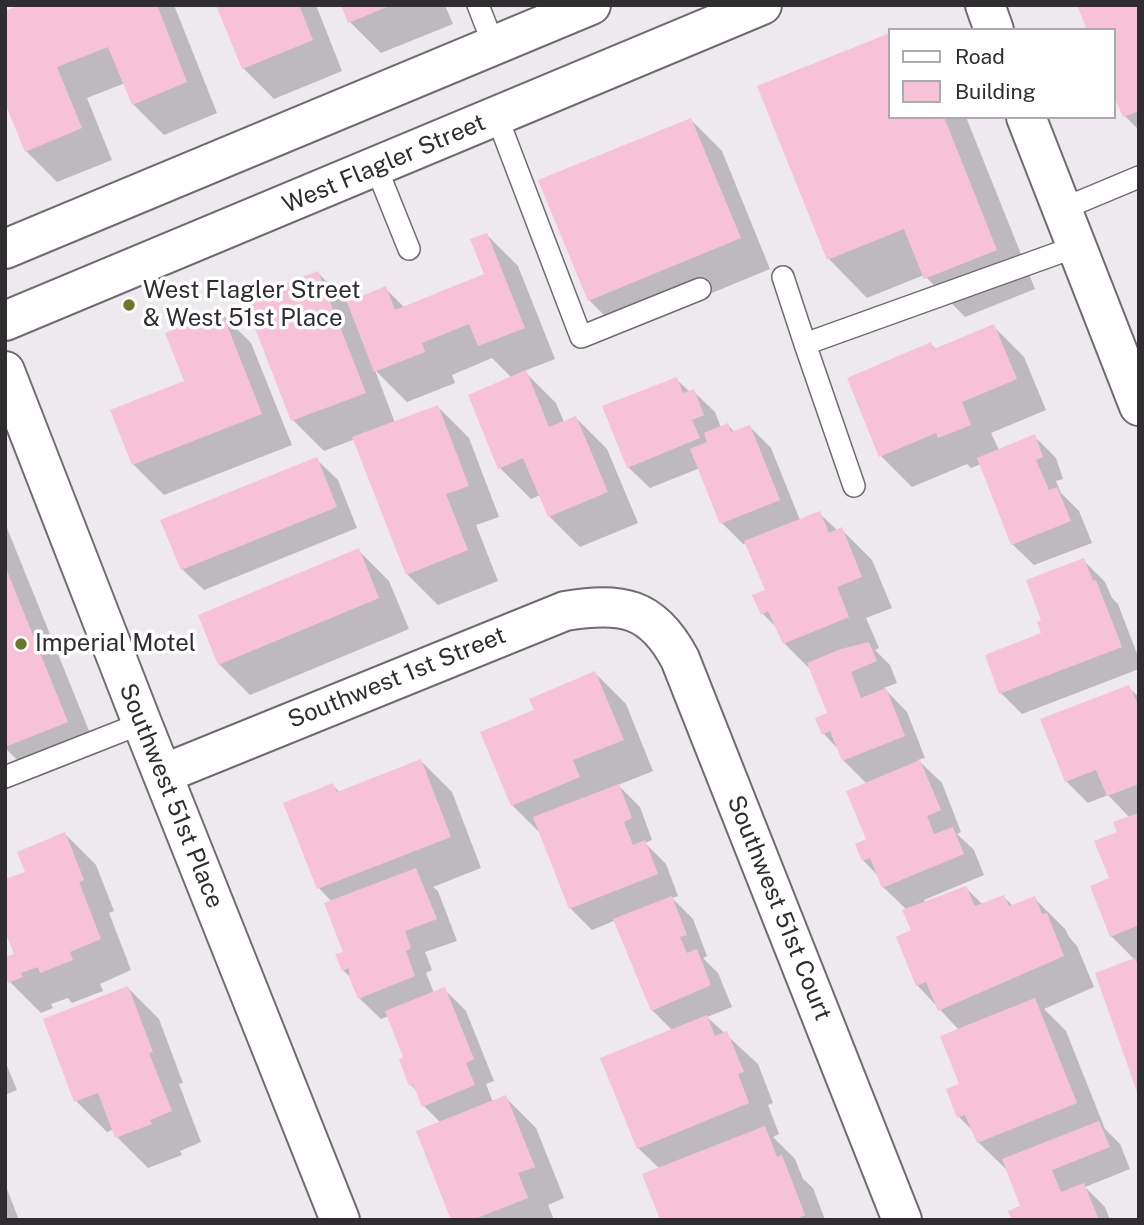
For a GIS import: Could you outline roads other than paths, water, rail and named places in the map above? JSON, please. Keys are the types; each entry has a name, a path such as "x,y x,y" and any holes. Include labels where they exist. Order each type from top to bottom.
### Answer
{"street":[{"path":"5,249 591,5"},
{"path":"655,50 693,5"},
{"name":"West Flagler Street","path":"5,321 762,5"},
{"path":"985,5 993,28"},
{"path":"1027,119 1139,407"},
{"name":"Southwest 51st Place","path":"5,371 340,1220"},
{"name":"Southwest 1st Street","path":"163,774 540,619 565,611 596,606 617,606 636,611"},
{"name":"Southwest 51st Court","path":"636,611 659,627 671,641 680,659 902,1220"}],"lane":[{"path":"478,5 494,46"},
{"path":"497,117 581,337 700,289"},
{"path":"376,167 409,249"},
{"path":"1060,210 1139,177"},
{"path":"805,344 1075,247"},
{"path":"783,277 854,486"},
{"path":"5,777 142,723"}],"place":[{"name":"West Flagler Street & West 51st Place","path":"129,305"},
{"name":"Imperial Motel","path":"21,644"}]}
